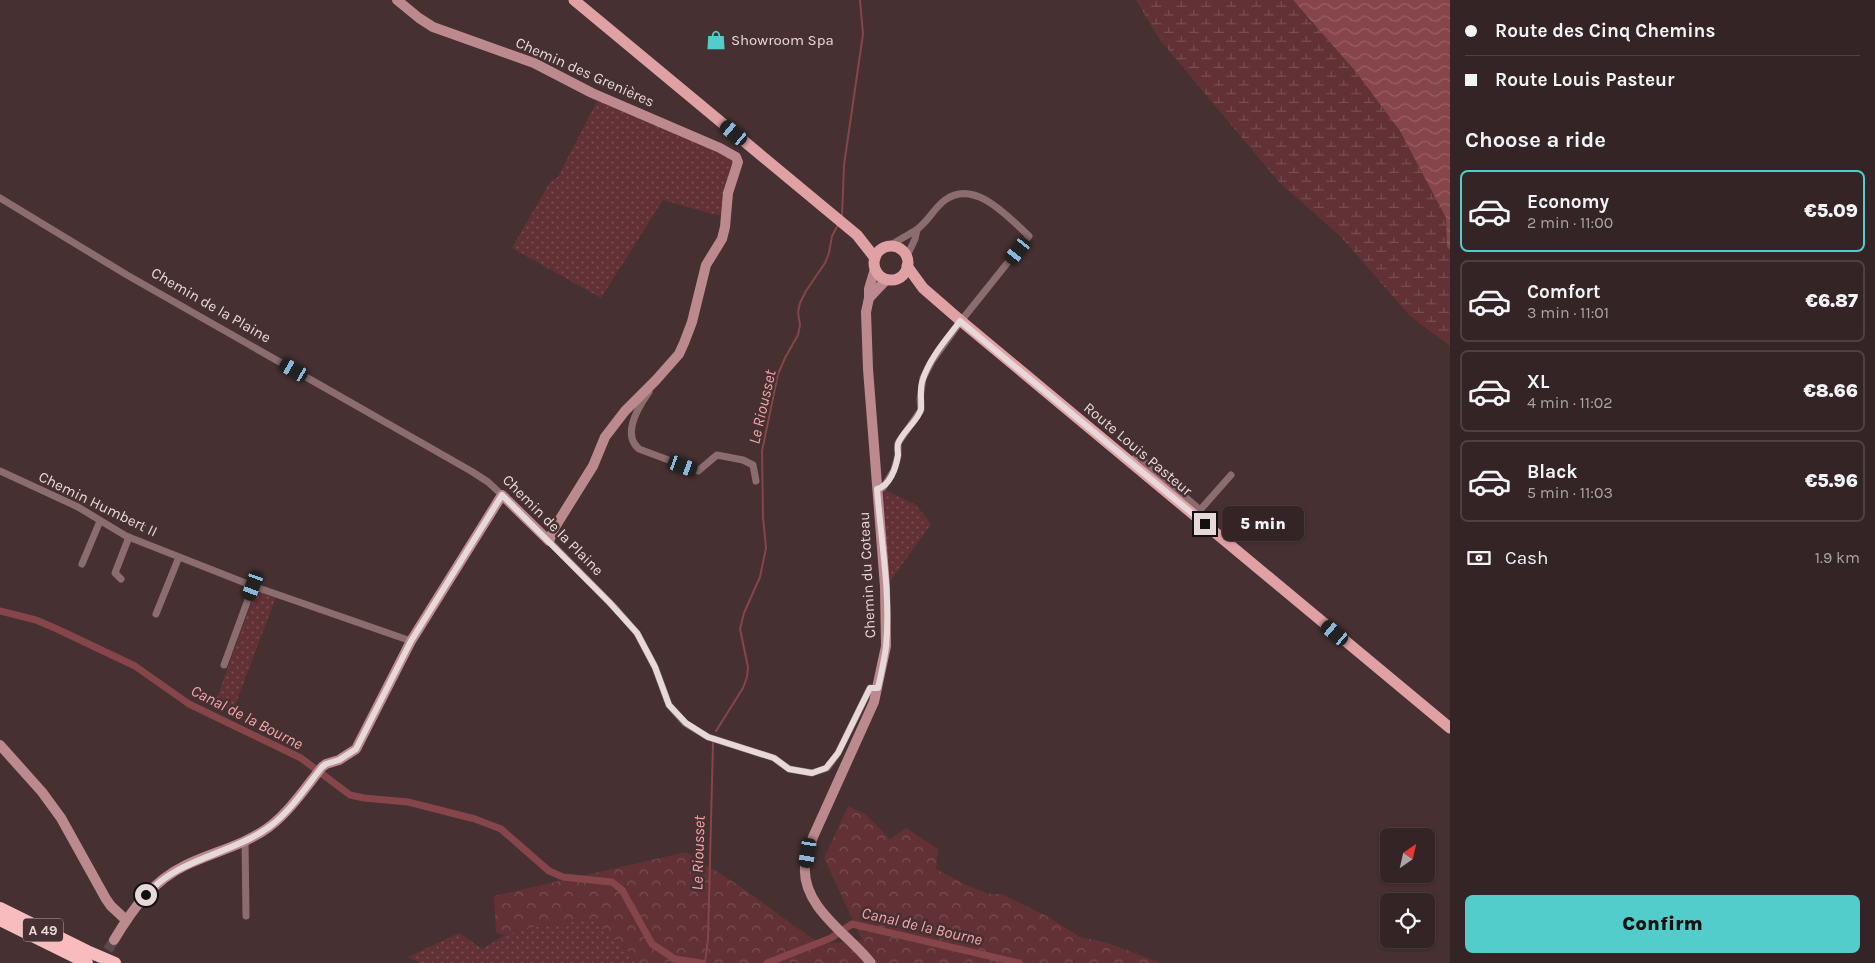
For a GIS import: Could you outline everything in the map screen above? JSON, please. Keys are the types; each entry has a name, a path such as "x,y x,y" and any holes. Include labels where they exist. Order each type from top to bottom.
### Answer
{"highway":[{"name":"A 49","path":"0,908 115,963"},
{"name":"A 49","path":"0,920 87,963"}],"main road":[{"path":"574,0 857,235 888,247 900,249 907,262 904,273 892,278 880,276 875,263 857,235"},
{"path":"875,263 879,251 888,247"},
{"name":"Route Louis Pasteur","path":"907,262 923,288 960,321 1450,728"},
{"name":"Route Louis Pasteur","path":"892,278 923,288"}],"street":[{"name":"Chemin des Grenières","path":"397,0 433,27 534,63 592,93 720,148 736,157 738,162 728,193 722,239 706,265 692,322 684,343 679,354 662,374"},
{"path":"877,489 883,488 894,470 898,456 898,443 921,410 920,399 923,378 941,347 1029,236 993,205 974,195 959,194 945,200 917,230 907,234 888,247"},
{"name":"Chemin de la Plaine","path":"0,198 127,275 488,482 615,608 637,633 655,667 669,705 686,723 708,737 774,758 789,769 812,773 826,768 838,753 870,688 878,688"},
{"path":"907,262 917,230"},
{"name":"Chemin du Coteau","path":"871,963 820,909 807,884 805,869 808,853 869,715 878,688 886,646 866,312 875,263"},
{"path":"869,298 892,278"},
{"path":"662,374 647,395 632,422 631,432 636,446 698,471 717,455 743,460 754,465 756,481"},
{"path":"548,541 593,466 605,437 625,411 662,374"},
{"path":"1130,462 1138,456 1200,510 1231,475"},
{"name":"Chemin Humbert II","path":"0,472 78,507 129,538 253,586 411,641"},
{"path":"114,940 126,920 153,887 185,865 245,841 268,828 279,818 322,767 339,760 356,749 411,641 502,495"},
{"path":"82,564 100,520"},
{"path":"121,579 114,573 129,538"},
{"path":"156,614 179,557"},
{"path":"224,665 253,586"},
{"path":"0,745 53,806 77,843 106,899 126,920"},
{"path":"245,841 246,916"}],"green space":[{"path":"1136,0 1293,0 1356,72 1400,131 1446,218 1447,247 1450,250 1450,346 1410,316 1342,238 1278,181 1160,40"},
{"path":"599,97 734,160 723,215 712,214 663,200 601,298 512,248 550,182 558,177"},
{"path":"885,490 916,505 931,524 889,583 883,496"},
{"path":"256,590 276,597 233,711 215,703"},
{"path":"848,806 865,814 890,839 906,828 938,849 936,869 966,885 990,894 1001,894 1045,915 1080,937 1108,943 1161,963 638,963 624,947 590,919 527,928 505,935 496,933 494,896 686,852 735,883 820,944 862,940 824,858"},
{"path":"590,919 624,947 638,963 420,963 408,957 459,933 482,949 505,935 527,928"}],"water":[{"path":"1293,0 1450,0 1450,250 1447,247 1446,218 1400,131 1356,72"}],"waterway":[{"name":"Le Riousset","path":"842,216 844,165 863,34 860,0"},
{"name":"Le Riousset","path":"716,731 743,688 747,677 748,667 740,629 744,613 760,577 766,548 763,517 762,451 778,374 798,335 800,303 825,263 832,236 838,225"},
{"name":"Canal de la Bourne","path":"0,611 36,620 135,666 189,704 301,758 350,795 408,802 475,819 501,829 549,871 563,877 612,882 622,890 652,944 675,959 701,963"},
{"name":"Le Riousset","path":"705,963 708,939 713,743"},
{"name":"Canal de la Bourne","path":"767,963 831,938 852,924 1019,963"}],"tunnel":[{"path":"100,963 114,940"}],"place":[{"name":"Showroom Spa","path":"716,40"}],"route":[{"path":"146,895 153,887 185,865 245,841 268,828 306,788 322,767 349,755 356,749 411,641 502,495 609,602 637,633 655,667 669,705 686,723 708,737 774,758 789,769 812,773 826,768 838,753 860,711 867,692 870,688 878,688 882,669 886,646 886,622 877,489 883,488 889,479 898,456 898,443 921,410 920,399 923,378 941,347 960,321 1205,524"}]}
